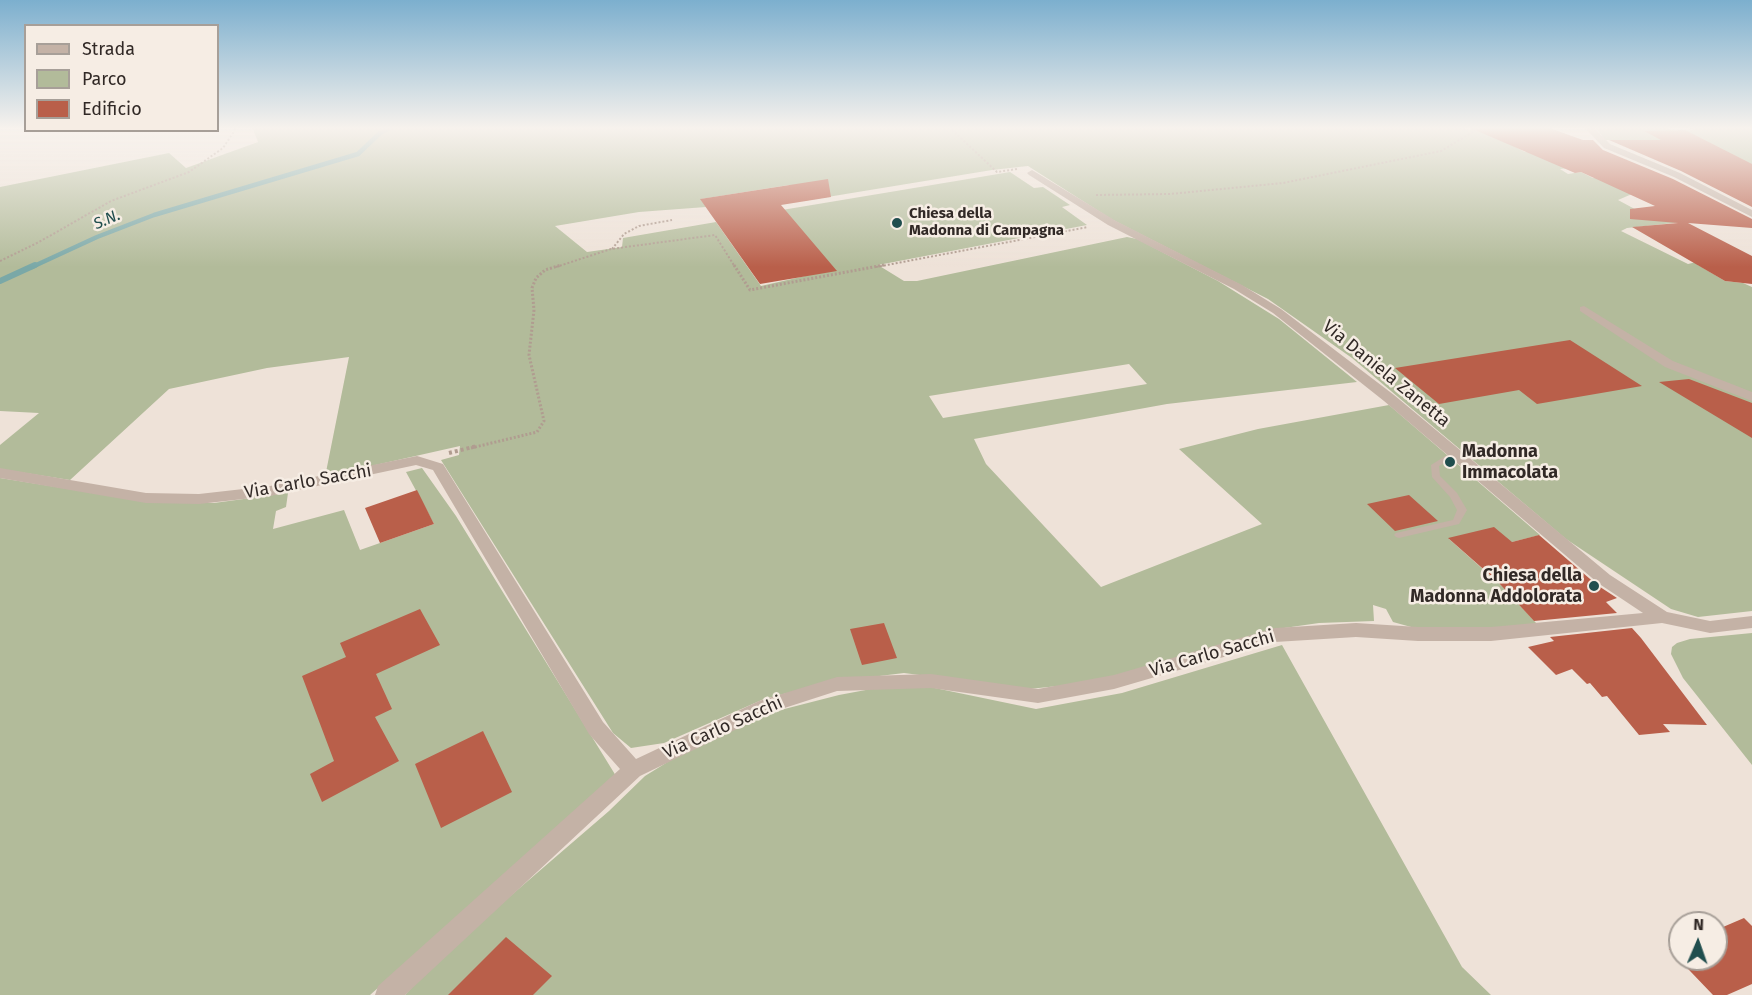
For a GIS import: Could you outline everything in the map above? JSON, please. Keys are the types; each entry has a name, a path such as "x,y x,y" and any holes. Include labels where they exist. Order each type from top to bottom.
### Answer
{"street":[{"name":"Via Daniela Zanetta","path":"1033,173 1112,223 1238,287 1277,311 1455,453 1604,579 1662,617"},
{"path":"1672,173 1752,214"},
{"path":"1584,309 1669,364 1752,397"},
{"path":"417,460 438,467 597,728 633,770"},
{"name":"Via Carlo Sacchi","path":"0,473 146,498 199,499 270,491 417,460"},
{"name":"Via Carlo Sacchi","path":"387,995 633,770 766,706 837,684 931,681 1038,696 1114,682 1275,635 1356,630 1418,634 1491,634 1662,617 1710,627 1752,622"}],"lane":[{"path":"1399,535 1456,522 1462,510 1454,495 1436,477 1435,465 1455,453"}],"path":[{"path":"0,261 111,201 185,173"},
{"path":"1065,195 1170,194 1283,183 1330,173"},
{"path":"611,249 624,234 639,226 672,220"},
{"path":"417,460 537,432 544,421 529,355 534,310 532,288 536,278 546,270 611,249 715,236 750,290 1112,223"}],"green space":[{"path":"67,173 971,173 803,201 789,185 701,199 706,207 639,212 555,226 587,252 622,247 623,238 716,222 761,286 805,276 758,214 1012,173 1034,188 1043,187 1070,205 1062,207 1087,225 878,265 904,281 917,281 1127,237 1137,239 1218,281 1279,319 1357,382 1167,404 974,439 986,464 1101,587 1262,524 1179,449 1258,429 1389,405 1540,535 1512,542 1449,539 1503,587 1537,624 1488,629 1422,630 1393,622 1386,609 1373,605 1374,621 1319,623 1270,630 1114,676 1068,685 1029,689 904,673 830,682 764,699 664,743 631,748 613,733 441,460 459,455 460,446 322,477 326,472 349,357 267,368 169,389 70,480 0,469 0,445 39,413 0,411 0,187","holes":["1129,364 1147,384 943,418 929,396"]},
{"path":"1040,173 1584,173 1639,191 1618,200 1644,214 1692,221 1627,228 1621,231 1688,264 1701,261 1698,265 1725,281 1743,283 1752,287 1752,611 1698,617 1671,609 1566,539 1352,358 1268,299 1111,219"},
{"path":"422,468 456,516 616,776 370,995 0,995 0,478 144,501 214,503 288,493 286,507 276,511 273,529 344,510 360,550 434,524 406,472"},
{"path":"1752,633 1752,765 1683,678 1671,654 1672,647 1677,643 1690,639"},
{"path":"1282,645 1462,967 1491,995 405,995 436,960 609,811 645,776 674,758 765,714 871,689 930,687 1036,709 1122,693"}],"building":[{"path":"1584,173 1660,173 1752,219 1752,228 1688,223 1752,256 1752,284 1725,281 1632,227 1678,223 1630,219 1630,209 1655,206"},
{"path":"1686,173 1752,173 1752,207"},
{"path":"828,179 831,197 781,205 837,271 760,284 700,199"},
{"path":"1570,340 1642,386 1537,404 1519,390 1439,404 1395,368"},
{"path":"1689,379 1752,403 1752,438 1659,382"},
{"path":"417,490 434,524 380,543 365,508"},
{"path":"1409,495 1438,521 1395,531 1367,504"},
{"path":"1494,527 1512,542 1539,535 1597,585 1617,598 1606,602 1617,613 1534,621 1498,582 1448,538"},
{"path":"420,609 440,645 376,674 392,709 375,717 399,761 322,802 310,774 334,761 302,676 346,657 340,643"},
{"path":"884,623 897,658 862,665 850,629"},
{"path":"1632,628 1707,725 1663,724 1670,732 1639,735 1607,696 1602,697 1590,683 1587,684 1572,669 1556,675 1528,647 1554,641 1550,637"},
{"path":"483,731 512,792 441,828 415,764"},
{"path":"1744,918 1752,926 1752,984 1727,995 1713,995 1690,971 1728,971 1728,925"},
{"path":"506,937 552,976 533,995 448,995"}],"waterway":[{"name":"S.N.","path":"32,267 97,237 154,215 293,173"},
{"name":"S.N.","path":"0,281 35,265"}],"place":[{"name":"Chiesa della Madonna di Campagna","path":"897,223"},
{"name":"Madonna Immacolata","path":"1450,462"},
{"name":"Chiesa della Madonna Addolorata","path":"1594,586"}]}
